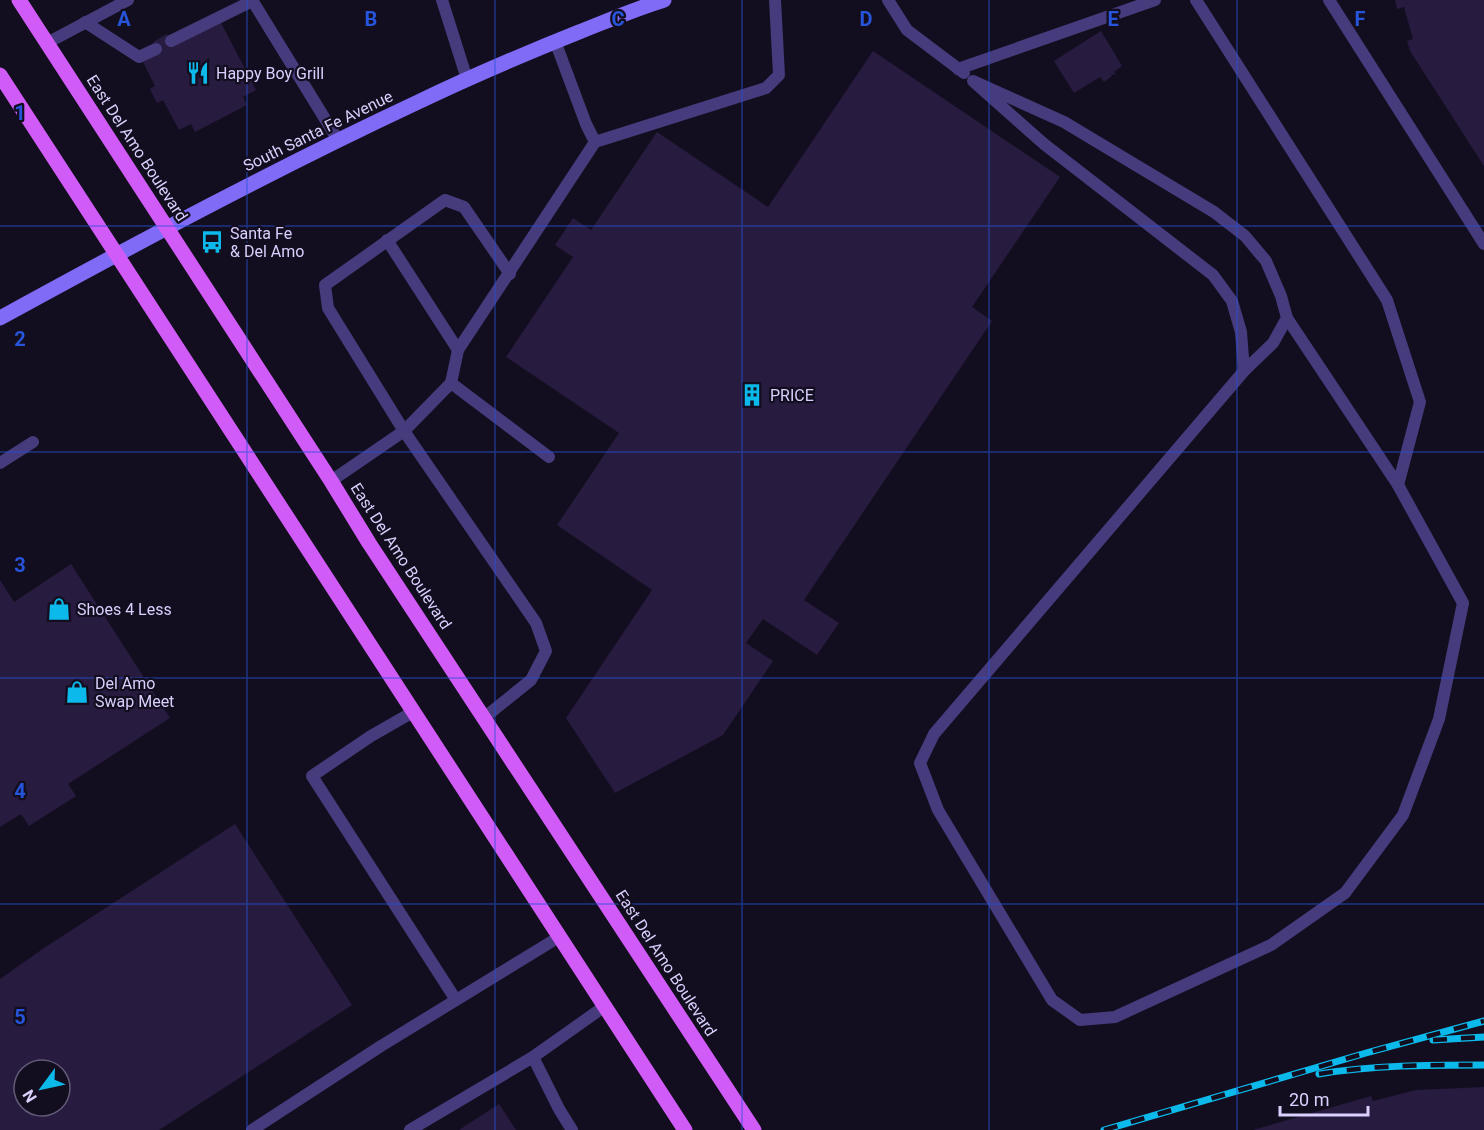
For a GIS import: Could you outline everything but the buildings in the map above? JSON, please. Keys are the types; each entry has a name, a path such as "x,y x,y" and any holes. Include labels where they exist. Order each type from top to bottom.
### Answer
{"main road":[{"name":"East Del Amo Boulevard","path":"19,0 369,543 754,1130"},
{"name":"South Santa Fe Avenue","path":"0,318 167,228 338,140 467,79 555,41 664,0"},
{"path":"0,75 685,1130"}],"lane":[{"path":"47,43 128,0"},
{"path":"442,0 467,79"},
{"path":"331,481 404,430 451,383 458,350 595,142 765,87 779,75 775,0"},
{"path":"888,0 907,30 974,81 1044,144 1213,275 1232,301 1241,332 1244,371"},
{"path":"958,69 1155,0"},
{"path":"1196,0 1388,300 1420,402 1398,485"},
{"path":"1329,0 1484,244"},
{"path":"171,41 252,1 338,140"},
{"path":"85,22 139,57 156,49"},
{"path":"555,41 595,142"},
{"path":"974,81 1064,122 1204,206 1245,236 1266,261 1281,296 1287,318 1398,485 1463,603 1439,719 1403,815 1345,893 1271,945 1115,1017 1080,1020 1052,1000 938,810 920,763 934,734 1244,371 1273,343 1287,318"},
{"path":"485,717 531,680 546,651 536,622 404,430 328,308 325,285 445,200 464,207 510,274"},
{"path":"387,240 458,350"},
{"path":"451,383 549,457"},
{"path":"0,463 33,442"},
{"path":"413,712 371,736 312,776 456,1000"},
{"path":"252,1130 381,1046 559,937"},
{"path":"410,1130 533,1057 605,1006"},
{"path":"533,1057 558,1110 572,1130"}],"railway":[{"path":"1104,1130 1484,1021"},
{"path":"1433,1040 1484,1037"},
{"path":"1319,1074 1380,1067 1484,1065"}],"place":[{"name":"Happy Boy Grill","path":"198,73"},
{"name":"Santa Fe & Del Amo","path":"212,242"},
{"name":"PRICE","path":"752,395"},
{"name":"Shoes 4 Less","path":"59,609"},
{"name":"Del Amo Swap Meet","path":"77,692"}]}
